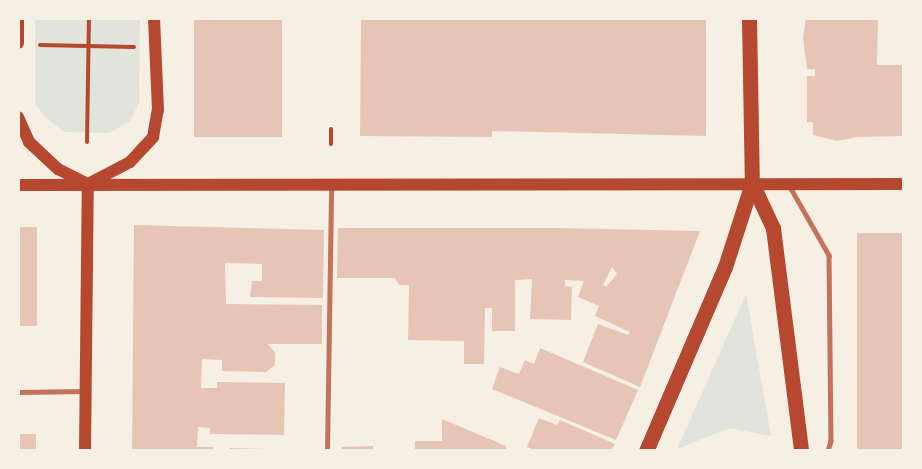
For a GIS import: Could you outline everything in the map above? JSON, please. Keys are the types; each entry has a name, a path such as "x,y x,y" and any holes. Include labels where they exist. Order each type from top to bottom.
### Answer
{"main road":[{"path":"18,18 18,43"},
{"path":"88,184 130,162 153,137 158,110 154,18"},
{"path":"646,451 725,267 752,183 749,18"},
{"path":"18,117 29,142 58,169 88,184"},
{"path":"752,183 773,228 801,451"},
{"path":"85,451 88,184"},
{"path":"18,185 904,184"}],"lane":[{"path":"327,451 331,183"},
{"path":"787,183 829,255 831,441 828,451"},
{"path":"18,392 85,391"}],"path":[{"path":"87,142 89,18"},
{"path":"35,45 154,47"},
{"path":"331,129 331,144"}],"shaded area":[{"path":"35,18 140,18 139,103 130,121 109,133 64,132 45,117 35,104"},
{"path":"746,294 771,436 730,428 677,449"}],"building":[{"path":"194,18 282,18 282,137 194,137"},
{"path":"361,18 706,18 706,136 492,131 492,137 360,136"},
{"path":"806,18 878,18 877,65 904,65 904,136 857,137 837,141 813,135 813,122 807,122 807,76 815,76 815,69 807,69 803,38"},
{"path":"134,225 324,230 323,298 250,297 252,281 262,281 262,264 225,263 226,304 322,305 322,344 268,344 275,353 275,365 266,372 222,371 222,360 202,359 201,388 217,388 217,382 285,383 284,435 210,434 210,428 198,427 197,447 213,447 213,451 132,451"},
{"path":"18,227 37,227 37,326 18,326"},
{"path":"338,228 556,228 700,231 640,387 583,362 598,324 628,335 630,332 595,316 599,306 578,297 584,281 565,280 565,286 572,287 571,320 530,319 532,279 515,280 515,331 492,331 492,308 485,308 484,364 464,364 464,341 408,340 409,285 399,285 395,278 337,278","holes":["612,267 617,274 606,287 603,285"]},
{"path":"857,233 904,233 904,451 857,451"},
{"path":"540,348 638,390 616,440 492,389 500,367 519,374 525,360 534,364"},
{"path":"539,418 557,425 560,420 615,444 611,451 537,451 527,447"},
{"path":"442,419 506,446 506,451 415,451 415,441 442,441"},
{"path":"18,434 36,434 36,451 18,451"},
{"path":"373,446 373,451 342,451 342,447"},
{"path":"230,448 268,449 268,451 230,451"}]}
